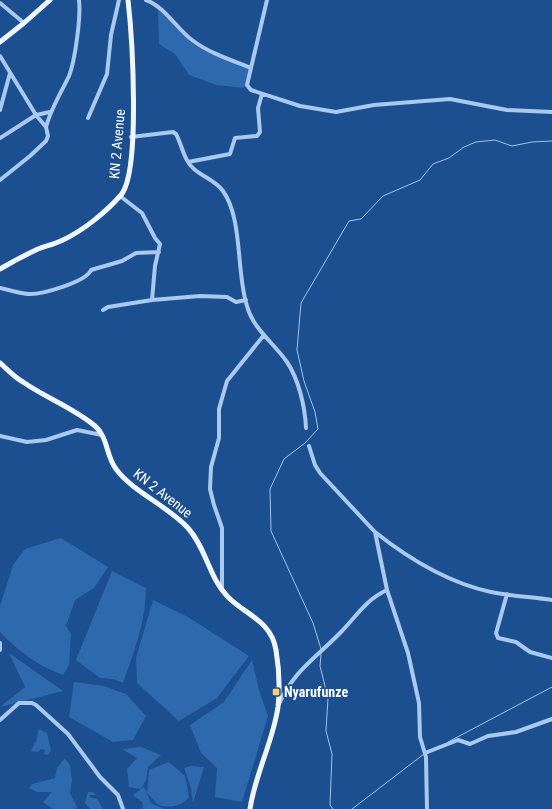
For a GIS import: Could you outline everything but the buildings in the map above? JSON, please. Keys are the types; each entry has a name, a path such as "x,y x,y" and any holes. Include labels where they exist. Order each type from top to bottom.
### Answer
{"main road":[{"path":"0,42 50,0"},
{"name":"KN 2 Avenue","path":"0,269 38,249 63,240 79,230 120,196 128,183 130,173 134,62 130,0"},
{"name":"KN 2 Avenue","path":"0,363 23,382 94,425 102,435 116,470 129,482 180,520 190,530 222,591 237,605 262,622 272,637 276,648 278,668 278,707 258,773 250,809"}],"street":[{"path":"46,127 50,112 71,70 80,16 79,0"},
{"path":"88,118 107,74 111,35 119,0"},
{"path":"146,0 162,10 192,40 212,52 251,68"},
{"path":"267,0 247,85 251,90 300,106 336,112 374,105 450,99 507,110 552,112"},
{"path":"0,3 24,23"},
{"path":"0,56 36,115 46,127 48,136 46,141 0,180"},
{"path":"0,110 10,73"},
{"path":"188,162 230,154 235,138 257,136 260,132 258,108 262,94"},
{"path":"0,138 36,115 50,112"},
{"path":"131,137 173,132 178,138 188,162 194,170 212,181 222,190 234,218 242,288 253,322 280,353 293,372 301,399 306,428"},
{"path":"120,196 138,209 160,244 155,266 152,300"},
{"path":"0,288 28,294 42,293 89,275 91,270 122,261 136,253 159,252"},
{"path":"103,310 106,308 152,300 200,296 227,297 236,302 246,300"},
{"path":"222,591 222,528 210,489 211,467 219,438 219,409 227,381 264,335"},
{"path":"0,436 27,442 46,440 77,430 102,435"},
{"path":"309,446 315,465 320,473 375,532 405,554 437,573 476,587 507,594 552,600"},
{"path":"375,532 387,590 408,653 415,680 419,703 420,737 425,752 427,809"},
{"path":"278,707 287,687 304,667 342,631 370,599 387,590"},
{"path":"507,594 496,633 498,638 516,642 530,652 552,658"},
{"path":"0,643 0,650"},
{"path":"0,720 19,703 32,703 36,705 68,734 97,774 118,795 123,809"},
{"path":"425,752 458,740 470,744 488,736 516,732 552,719"}],"shaded area":[{"path":"158,10 184,32 190,42 203,50 249,69 244,88 216,85 189,75 175,54 159,44"},
{"path":"61,538 108,567 94,588 75,600 66,626 71,634 69,665 63,675 45,667 29,657 0,632 0,606 13,565 25,549"},
{"path":"112,571 146,588 142,624 123,683 113,679 100,678 76,660"},
{"path":"153,600 188,617 249,656 217,698 179,721 137,683 136,658"},
{"path":"9,653 63,691 0,707 25,687"},
{"path":"252,660 259,690 268,716 242,802 215,797 217,768 201,753 190,725 224,702"},
{"path":"74,682 104,686 126,694 146,716 133,740 113,742 69,717"},
{"path":"39,729 47,733 51,751 48,755 44,754 45,750 42,749 37,752 31,751 36,741"},
{"path":"141,747 161,755 148,767 146,780 141,789 129,787 127,769 137,758 122,749"},
{"path":"65,758 70,766 72,780 70,793 77,807 76,809 53,809 43,802 52,792 37,792 29,788 32,784 55,778 57,768"},
{"path":"169,762 185,776 189,797 187,800 176,806 167,807 159,805 147,793 149,770"},
{"path":"191,766 204,767 193,803 191,788 184,768"},
{"path":"144,787 151,803 164,809 143,809 142,802 133,795"},
{"path":"88,792 93,792 96,795 90,795 89,797 97,799 103,809 90,809 85,803"}],"waterway":[{"path":"321,649 313,623 271,531 270,489 284,459 305,443 318,429 315,412 304,381 297,350 301,303 349,221 361,219 383,196 420,180 433,164 449,158 464,147 476,142 495,140 512,146 532,142 552,141"},
{"path":"321,654 320,666 328,698 326,731 332,754 330,805 333,809"},
{"path":"448,742 552,687"},
{"path":"352,809 424,754"}],"place":[{"name":"Nyarufunze","path":"276,692"}]}
